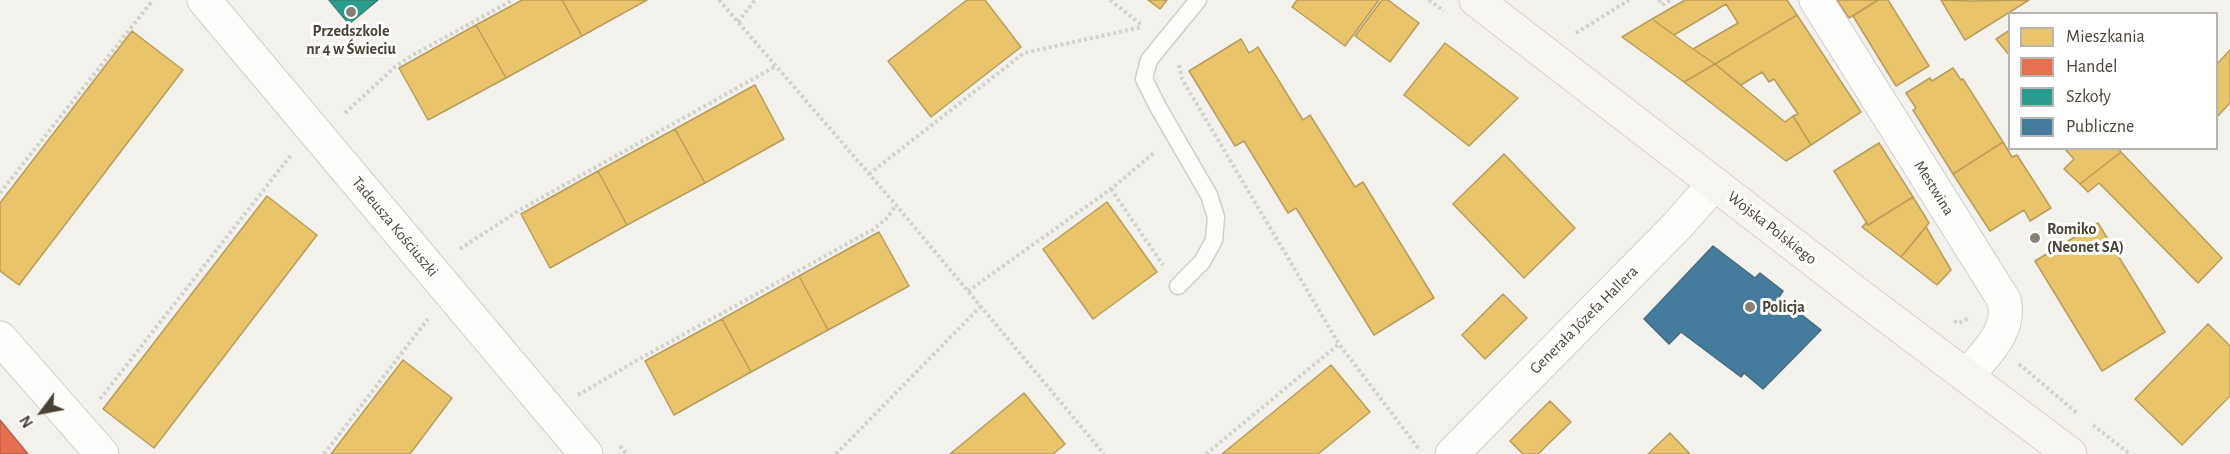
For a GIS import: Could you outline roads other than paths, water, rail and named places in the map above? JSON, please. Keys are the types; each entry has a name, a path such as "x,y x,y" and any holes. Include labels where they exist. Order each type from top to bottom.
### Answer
{"street":[{"name":"Tadeusza Kościuszki","path":"204,0 586,454"},
{"name":"Wojska Polskiego","path":"1476,0 2070,454"},
{"name":"Mestwina","path":"1816,0 2001,292 2006,308 2006,322 2002,333 1967,376"},
{"name":"Generała Józefa Hallera","path":"1452,454 1677,226 1714,184"},
{"path":"0,338 102,454"}],"lane":[{"path":"1179,286 1202,262 1215,240 1216,217 1209,195 1144,79 1149,60 1198,0"}],"place":[{"name":"Przedszkole nr 4 w Świeciu","path":"351,12"},
{"name":"Romiko (Neonet SA)","path":"2035,238"},
{"name":"Policja","path":"1750,307"}]}
